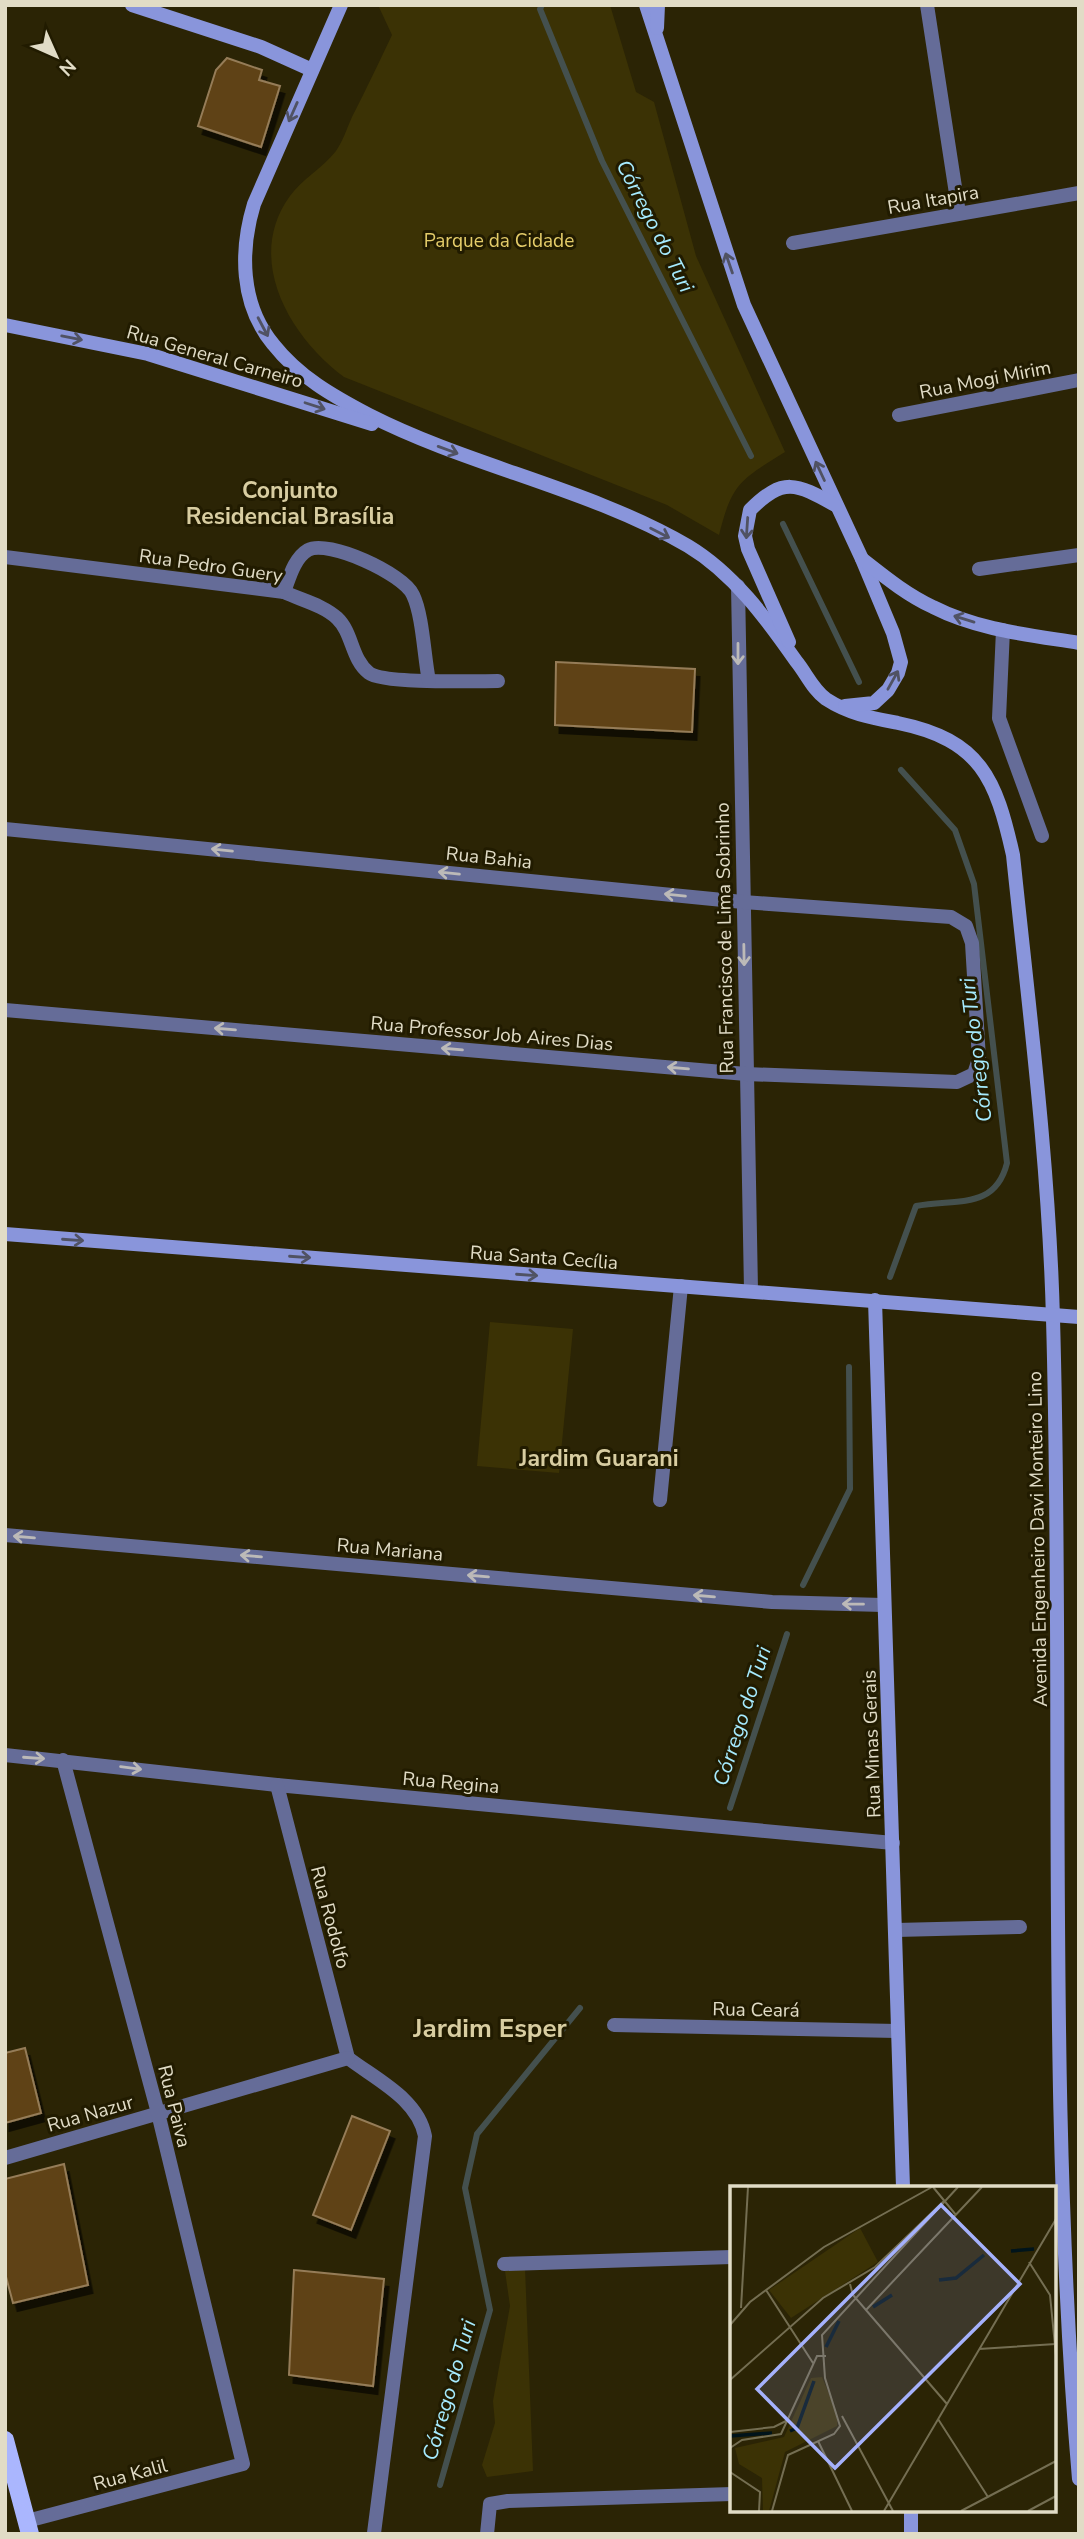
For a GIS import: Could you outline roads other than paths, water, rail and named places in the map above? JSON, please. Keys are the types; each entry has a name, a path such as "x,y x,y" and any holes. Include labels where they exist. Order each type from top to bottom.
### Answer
{"main road":[{"path":"132,5 261,47 312,70"},
{"name":"Avenida Engenheiro Davi Monteiro Lino","path":"341,5 254,204 247,226 245,271 250,298 271,343 299,373 332,396 411,436 645,525 689,547 738,586 823,697 865,718 933,731 948,738 979,762 998,797 1015,868 1035,1064 1053,1315 1061,2115 1071,2389 1079,2479"},
{"path":"646,5 744,305 862,559 893,633 901,662 888,690 874,703 856,707 837,706"},
{"path":"657,40 658,5"},
{"name":"Rua General Carneiro","path":"5,325 148,354 411,436"},
{"name":"Avenida Engenheiro Davi Monteiro Lino","path":"797,662 748,550 745,523 750,510 779,487 801,487 835,505"},
{"path":"862,559 902,590 933,607 1003,630 1079,643"},
{"name":"Rua Santa Cecília","path":"5,1234 1079,1317"},
{"name":"Rua Minas Gerais","path":"876,1300 883,1605 889,1683 903,2186"},
{"path":"5,2440 29,2527"},
{"path":"911,2511 911,2534"}],"street":[{"path":"927,5 959,214"},
{"name":"Rua Itapira","path":"793,243 1079,193"},
{"name":"Rua Mogi Mirim","path":"899,415 1079,380"},
{"path":"284,592 297,562 308,550 324,547 388,571 404,582 414,596 429,681"},
{"path":"979,569 1079,555"},
{"name":"Rua Pedro Guery","path":"7,561 284,592 324,609 339,620 355,659 372,676 429,681 498,681"},
{"name":"Rua Francisco de Lima Sobrinho","path":"738,586 751,1290"},
{"path":"1003,630 999,718 1042,836"},
{"name":"Rua Bahia","path":"5,829 743,902 951,917 965,926 972,943 979,1059 974,1074"},
{"name":"Rua Professor Job Aires Dias","path":"5,1010 746,1074 957,1082 974,1074"},
{"path":"660,1500 681,1286"},
{"name":"Rua Mariana","path":"5,1535 772,1602 883,1605"},
{"name":"Rua Regina","path":"5,1755 277,1785 893,1843"},
{"name":"Rua Paiva","path":"63,1760 158,2113 243,2464"},
{"name":"Rua Rodolfo","path":"277,1785 348,2058"},
{"path":"896,1930 1020,1927"},
{"name":"Rua Ceará","path":"614,2025 897,2031"},
{"path":"348,2058 414,2107 422,2121 425,2136 374,2533"},
{"name":"Rua Nazur","path":"5,2158 348,2058"},
{"path":"504,2264 730,2257"},
{"name":"Rua Kalil","path":"29,2527 243,2464"},
{"path":"487,2534 491,2504 508,2501 730,2494"}],"waterway":[{"name":"Córrego do Turi","path":"542,5 540,9 602,161 751,456"},
{"name":"Córrego do Turi","path":"783,524 859,682"},
{"name":"Córrego do Turi","path":"890,1277 916,1206 959,1202 983,1196 993,1189 1007,1163 974,884 955,830 901,770"},
{"name":"Córrego do Turi","path":"803,1585 850,1489 849,1367"},
{"name":"Córrego do Turi","path":"730,1808 787,1634"},
{"name":"Córrego do Turi","path":"440,2485 490,2310 465,2188 477,2134 580,2008"}],"district":[{"name":"Conjunto Residencial Brasília","path":"290,503"},
{"name":"Jardim Guarani","path":"599,1458"},
{"name":"Jardim Esper","path":"490,2028"}],"park label":[{"name":"Parque da Cidade","path":"499,240"}]}
